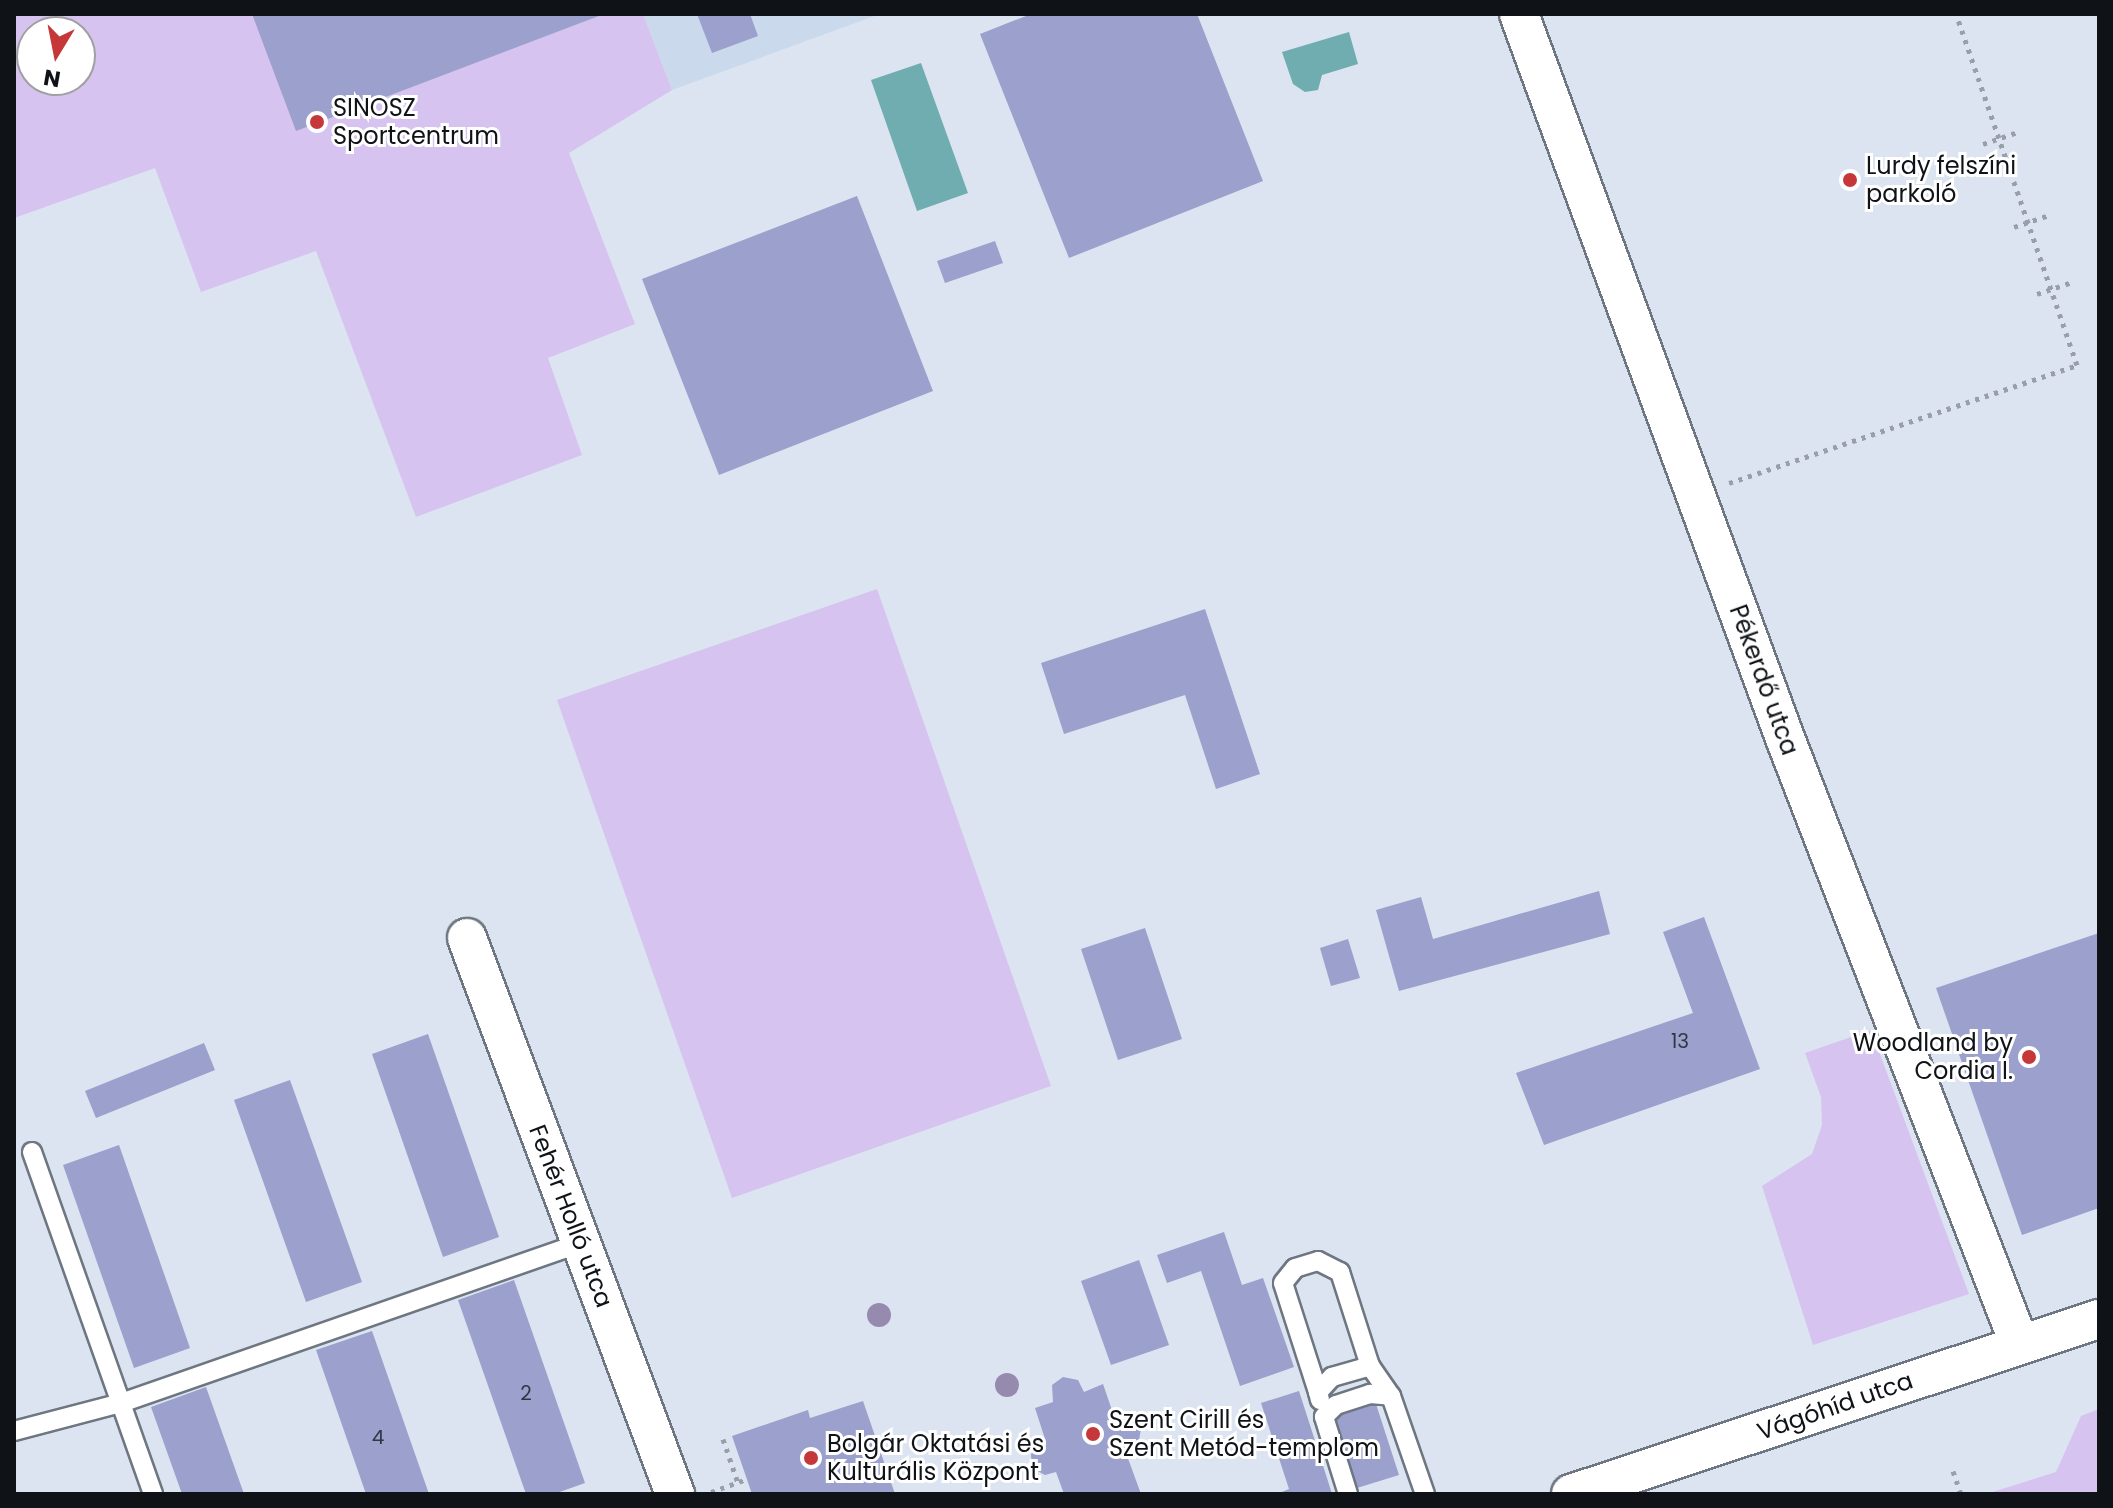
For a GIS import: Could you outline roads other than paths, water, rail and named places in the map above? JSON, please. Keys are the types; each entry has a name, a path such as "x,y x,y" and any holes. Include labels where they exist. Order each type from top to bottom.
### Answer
{"street":[{"name":"Pékerdő utca","path":"1519,14 1785,738 2019,1343"},
{"name":"Fehér Holló utca","path":"467,938 581,1243 693,1493"},
{"name":"Vágóhíd utca","path":"1571,1494 2099,1319"}],"lane":[{"path":"32,1152 153,1494"},
{"path":"14,1431 121,1403 581,1243"},
{"path":"1348,1494 1337,1442 1324,1417 1283,1283 1295,1268 1318,1261 1340,1272 1370,1366 1391,1396 1391,1422 1425,1494"},
{"path":"1318,1392 1332,1377 1370,1366"},
{"path":"1324,1417 1336,1405 1370,1394 1391,1396"}],"place":[{"name":"SINOSZ Sportcentrum","path":"317,122"},
{"name":"Lurdy felszíni parkoló","path":"1850,180"},
{"name":"Woodland by Cordia I.","path":"2029,1057"},
{"name":"Szent Cirill és Szent Metód-templom","path":"1093,1434"},
{"name":"Bolgár Oktatási és Kulturális Központ","path":"811,1458"}]}
